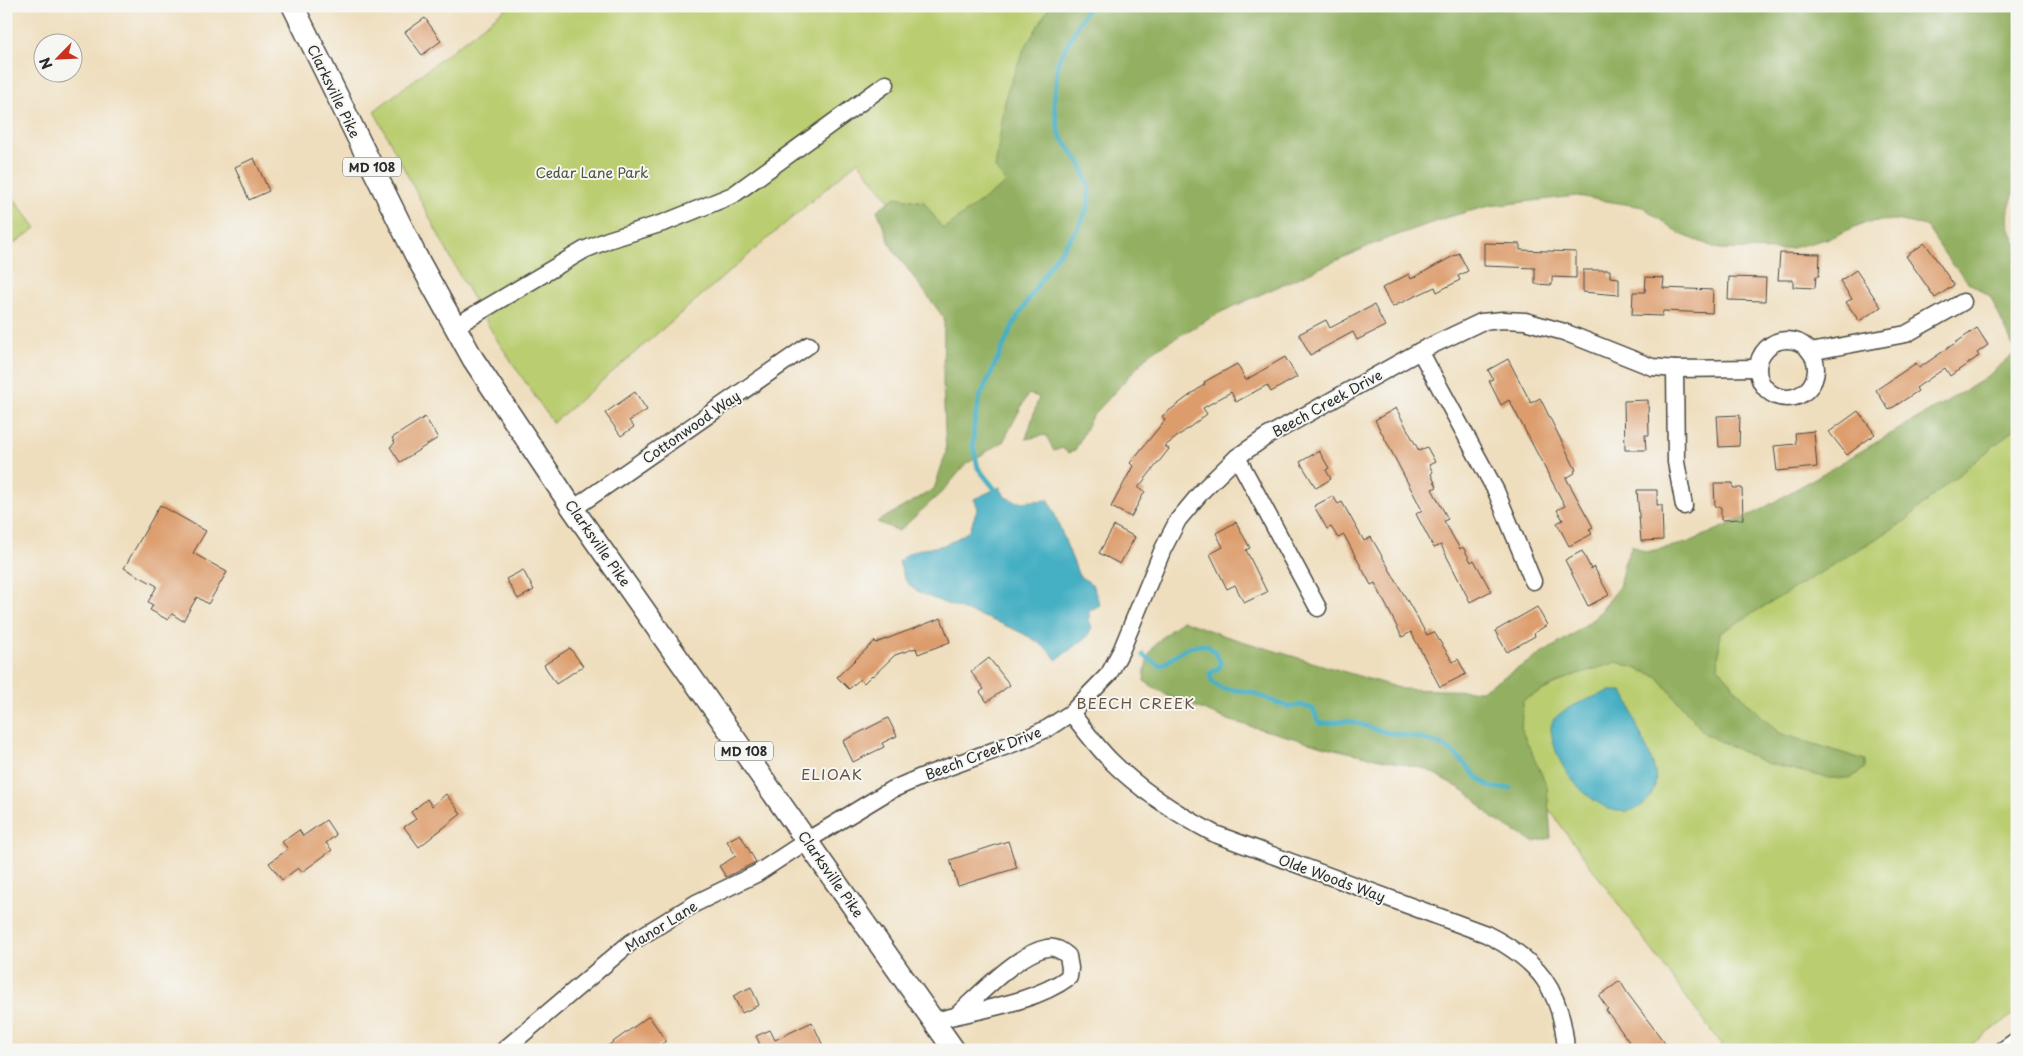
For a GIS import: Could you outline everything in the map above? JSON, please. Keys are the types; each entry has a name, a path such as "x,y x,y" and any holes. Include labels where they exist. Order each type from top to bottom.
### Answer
{"main road":[{"name":"Clarksville Pike","path":"292,6 454,327 573,509 808,840 954,1050"}],"street":[{"path":"454,327 584,250 608,240 666,222 732,195 886,84"},
{"path":"1810,352 1906,334 1963,302"},
{"name":"Beech Creek Drive","path":"808,840 888,791 921,776 1023,740 1048,728 1071,713 1109,674 1121,651 1150,575 1178,520 1204,490 1237,457 1266,437 1463,329 1481,322 1525,320 1564,332 1652,367 1675,369 1757,368"},
{"path":"1779,340 1798,342 1810,352 1815,363 1813,382 1799,395 1789,398 1770,393 1763,386 1757,368 1764,350 1779,340"},
{"name":"Cottonwood Way","path":"573,509 809,345"},
{"path":"1420,351 1496,491 1533,581"},
{"path":"1675,369 1676,462 1684,506"},
{"path":"1237,457 1318,608"},
{"name":"Olde Woods Way","path":"1071,713 1110,760 1134,782 1185,818 1215,834 1469,928 1512,947 1531,962 1547,980 1558,1006 1566,1050"},
{"name":"Manor Lane","path":"504,1050 630,943 696,903 756,874 808,840"},
{"path":"934,1021 1036,995 1058,986 1069,977 1068,956 1059,949 1047,948 1012,965 957,1015"},
{"path":"2003,1050 2017,1040"}],"green space":[{"name":"Cedar Lane Park","path":"509,6 1440,6 1045,395 858,161 553,423 497,340 461,278 374,111"},
{"path":"1050,6 2017,6 2017,186 2008,215 2010,229 2017,245 2017,427 1929,499 1904,522 1720,633 1718,667 1746,701 1779,733 1865,760 1865,768 1850,778 1828,778 1766,763 1705,734 1657,676 1617,662 1572,676 1523,700 1521,729 1547,786 1551,838 1533,842 1492,818 1468,793 1426,769 1334,749 1231,721 1168,696 1144,681 1145,669 1147,660 1155,646 1182,620 1222,635 1402,689 1481,691 1572,635 1598,615 1619,587 1624,564 1632,545 1646,552 1687,543 1755,513 1983,380 2016,352 1990,296 1969,283 1948,259 1926,226 1895,220 1866,222 1830,238 1784,250 1719,249 1680,234 1643,207 1576,196 1489,206 1448,217 1378,242 1221,312 1151,352 1091,418 1075,450 1068,453 1062,448 1054,451 1046,435 1026,439 1039,397 1028,394 1003,442 966,464 944,490 899,531 877,522 934,489 946,453 943,383 944,318 892,248 877,210 896,197 924,202 943,229 1006,183 995,168 1006,95 1023,51"},
{"path":"6,188 36,228 6,249"},
{"path":"2017,394 2017,1012 1963,1050 1725,1050 1477,711"}],"water":[{"path":"1000,487 1005,497 1017,502 1049,500 1079,576 1092,584 1100,605 1089,611 1089,622 1092,627 1087,637 1056,660 1048,650 1022,633 933,599 915,590 906,581 899,562 909,553 944,545 969,531 978,508 974,499"},
{"path":"1609,691 1622,691 1626,696 1655,772 1656,781 1650,796 1645,803 1631,810 1613,810 1593,800 1584,792 1562,764 1552,736 1551,725 1557,716 1575,705"}],"building":[{"path":"425,18 441,41 422,55 405,32"},
{"path":"254,158 269,191 249,200 235,167"},
{"path":"1484,243 1520,244 1520,250 1576,252 1576,278 1552,277 1552,285 1535,284 1535,268 1484,266"},
{"path":"1925,243 1954,285 1935,298 1906,256"},
{"path":"1459,253 1468,271 1458,276 1460,280 1437,292 1435,287 1392,307 1382,288 1409,274 1411,279"},
{"path":"1780,253 1820,254 1819,276 1816,276 1815,288 1793,287 1793,280 1778,280"},
{"path":"1583,270 1610,270 1610,277 1619,278 1619,295 1583,292"},
{"path":"1856,270 1881,307 1859,321 1846,302 1852,299 1840,281"},
{"path":"1646,277 1664,278 1663,288 1713,290 1712,313 1663,311 1662,316 1632,315 1633,292 1645,292"},
{"path":"1729,277 1766,278 1765,301 1728,300"},
{"path":"1374,305 1385,326 1357,340 1353,332 1310,355 1299,334 1326,320 1330,328"},
{"path":"1977,328 1988,345 1977,353 1979,356 1950,376 1945,368 1916,388 1918,391 1889,410 1876,390 1916,363 1919,368"},
{"path":"1285,357 1297,377 1271,392 1267,385 1236,402 1231,392 1203,408 1207,414 1165,446 1169,449 1138,488 1145,491 1131,517 1111,507 1133,466 1130,463 1165,420 1162,416 1205,384 1204,382 1237,364 1246,380"},
{"path":"1508,359 1531,403 1540,398 1576,470 1574,471 1575,473 1566,478 1593,527 1589,529 1592,534 1569,546 1557,523 1563,520 1557,510 1565,506 1509,400 1501,405 1489,381 1493,379 1488,370"},
{"path":"635,392 647,410 629,421 634,427 621,436 605,413"},
{"path":"1648,400 1649,435 1645,435 1646,450 1625,450 1624,401"},
{"path":"1396,408 1419,451 1427,447 1435,462 1429,465 1437,487 1432,489 1448,519 1444,521 1460,549 1463,547 1471,562 1474,560 1491,591 1470,602 1441,545 1434,548 1416,514 1422,510 1375,420"},
{"path":"1858,411 1875,434 1847,455 1829,432"},
{"path":"1740,415 1739,446 1719,447 1717,416"},
{"path":"425,417 438,438 400,462 390,447 395,443 392,438"},
{"path":"1814,431 1817,467 1777,471 1774,446 1796,444 1795,433"},
{"path":"1319,451 1329,468 1326,470 1331,479 1316,488 1300,462"},
{"path":"1714,483 1733,483 1733,488 1742,488 1743,519 1721,520 1721,507 1715,507"},
{"path":"1637,490 1657,490 1657,505 1662,505 1663,540 1641,541"},
{"path":"1333,496 1338,504 1342,502 1364,541 1371,537 1427,635 1434,632 1453,662 1458,659 1466,674 1440,687 1411,632 1402,637 1375,583 1371,585 1344,535 1338,538 1331,527 1327,529 1314,506"},
{"path":"160,505 206,531 193,553 227,572 208,604 197,597 183,621 172,614 168,620 150,610 153,605 148,602 157,586 124,568"},
{"path":"1236,522 1250,548 1246,550 1267,592 1244,603 1235,585 1227,589 1210,554 1223,547 1216,533"},
{"path":"1114,526 1135,537 1120,564 1099,553"},
{"path":"1582,551 1591,569 1594,567 1609,595 1588,606 1565,560"},
{"path":"523,570 534,590 518,599 506,579"},
{"path":"1537,607 1547,625 1534,633 1535,636 1507,652 1495,631"},
{"path":"941,618 950,642 918,654 916,648 895,655 864,683 860,679 849,689 837,677 875,641 876,643"},
{"path":"570,648 583,666 556,684 544,665"},
{"path":"989,658 1010,685 987,702 980,692 984,689 971,672"},
{"path":"888,718 897,736 882,743 884,747 853,762 843,741"},
{"path":"446,794 461,814 419,847 404,827 416,819 411,812 427,799 432,806"},
{"path":"326,820 336,835 326,843 332,850 302,872 298,868 282,880 269,863 288,849 282,842 299,830 303,836"},
{"path":"740,834 756,862 726,877 719,866 736,856 727,841"},
{"path":"1008,841 1017,868 958,886 950,860"},
{"path":"1620,981 1670,1050 1635,1050 1606,1010 1608,1009 1599,996"},
{"path":"751,987 759,1005 742,1013 733,996"},
{"path":"649,1016 666,1041 654,1050 602,1050"},
{"path":"812,1022 825,1050 756,1050 761,1047 756,1036 770,1030 775,1040"}],"waterway":[{"path":"998,493 978,468 973,445 974,424 980,397 1014,323 1050,265 1079,227 1088,207 1089,188 1082,166 1059,134 1054,103 1058,62 1088,6"},
{"path":"1143,655 1160,666 1185,649 1198,645 1207,645 1215,652 1221,664 1219,668 1210,673 1212,682 1220,688 1251,692 1288,707 1300,705 1313,709 1319,723 1350,722 1437,744 1451,751 1484,783 1493,788 1510,788"}],"district":[{"name":"BEECH CREEK","path":"1136,702"},
{"name":"ELIOAK","path":"832,773"}]}
